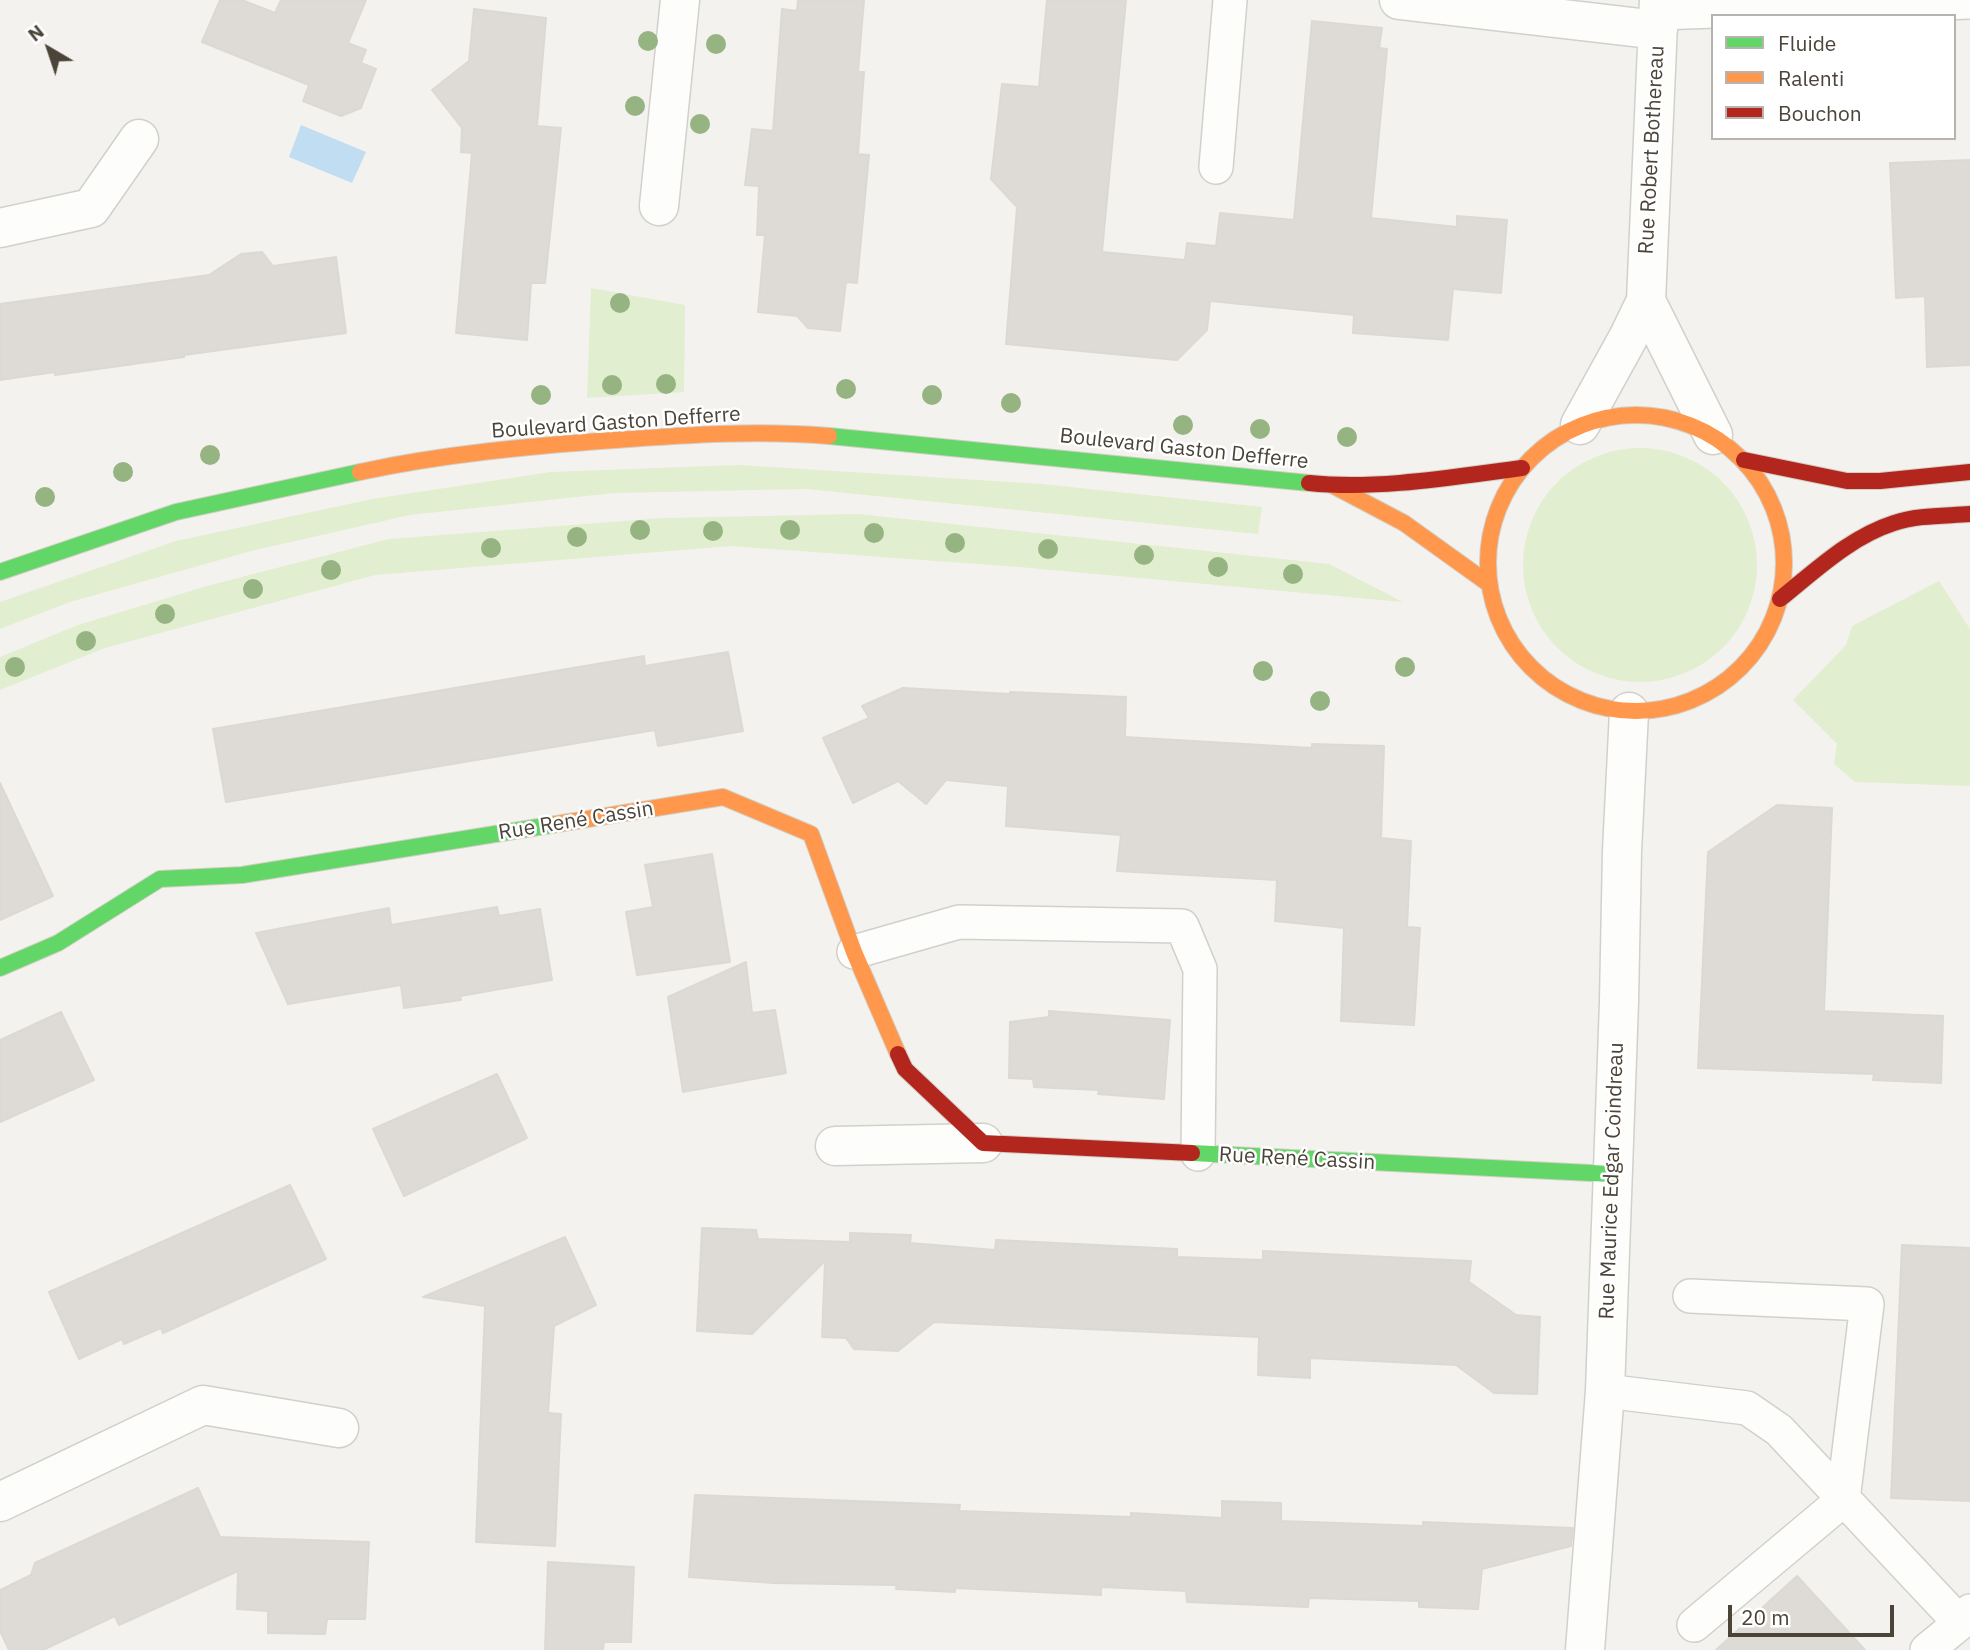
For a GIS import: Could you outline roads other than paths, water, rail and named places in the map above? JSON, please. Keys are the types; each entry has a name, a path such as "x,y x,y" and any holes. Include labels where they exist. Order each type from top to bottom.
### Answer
{"main road":[{"path":"1625,415 1659,417 1671,418 1713,435 1744,460 1766,490 1780,525 1785,562 1780,599 1760,645 1725,682 1680,705 1629,712 1590,705 1553,687 1522,660 1501,625 1489,584 1492,526 1503,495 1522,468 1548,443 1580,425 1625,415"},
{"name":"Boulevard Gaston Defferre","path":"0,572 176,512 392,464 541,445 651,437 820,435 1332,485 1438,479 1522,468"},
{"path":"1744,460 1847,481 1881,481 1970,472"},
{"name":"Boulevard Gaston Defferre","path":"1332,485 1404,523 1489,584"},
{"path":"1780,599 1860,539 1892,523 1921,517 1970,514"},
{"name":"Rue René Cassin","path":"0,968 58,943 160,879 242,875 723,797 811,834 854,952 905,1069 983,1143 1611,1174"}],"street":[{"path":"659,206 680,0"},
{"path":"1399,0 1659,14"},
{"name":"Rue Robert Bothereau","path":"1580,425 1646,301 1659,14"},
{"path":"0,228 91,208 139,139"},
{"name":"Rue Robert Bothereau","path":"1646,301 1713,435"},
{"name":"Rue Maurice Edgar Coindreau","path":"1585,1650 1605,1391 1622,850 1629,712"},
{"name":"Rue René Cassin","path":"835,1146 983,1143"},
{"path":"0,1502 203,1405 339,1429"}],"lane":[{"path":"1216,167 1230,0"},
{"path":"1659,14 1970,2"},
{"path":"854,952 959,922 1182,926 1200,969 1198,1154"},
{"path":"1690,1296 1867,1304 1843,1500 1694,1625"},
{"path":"1605,1391 1747,1408 1779,1430 1843,1500 1965,1617 1927,1650"}],"water":[{"path":"301,125 366,152 352,183 289,157"}]}
